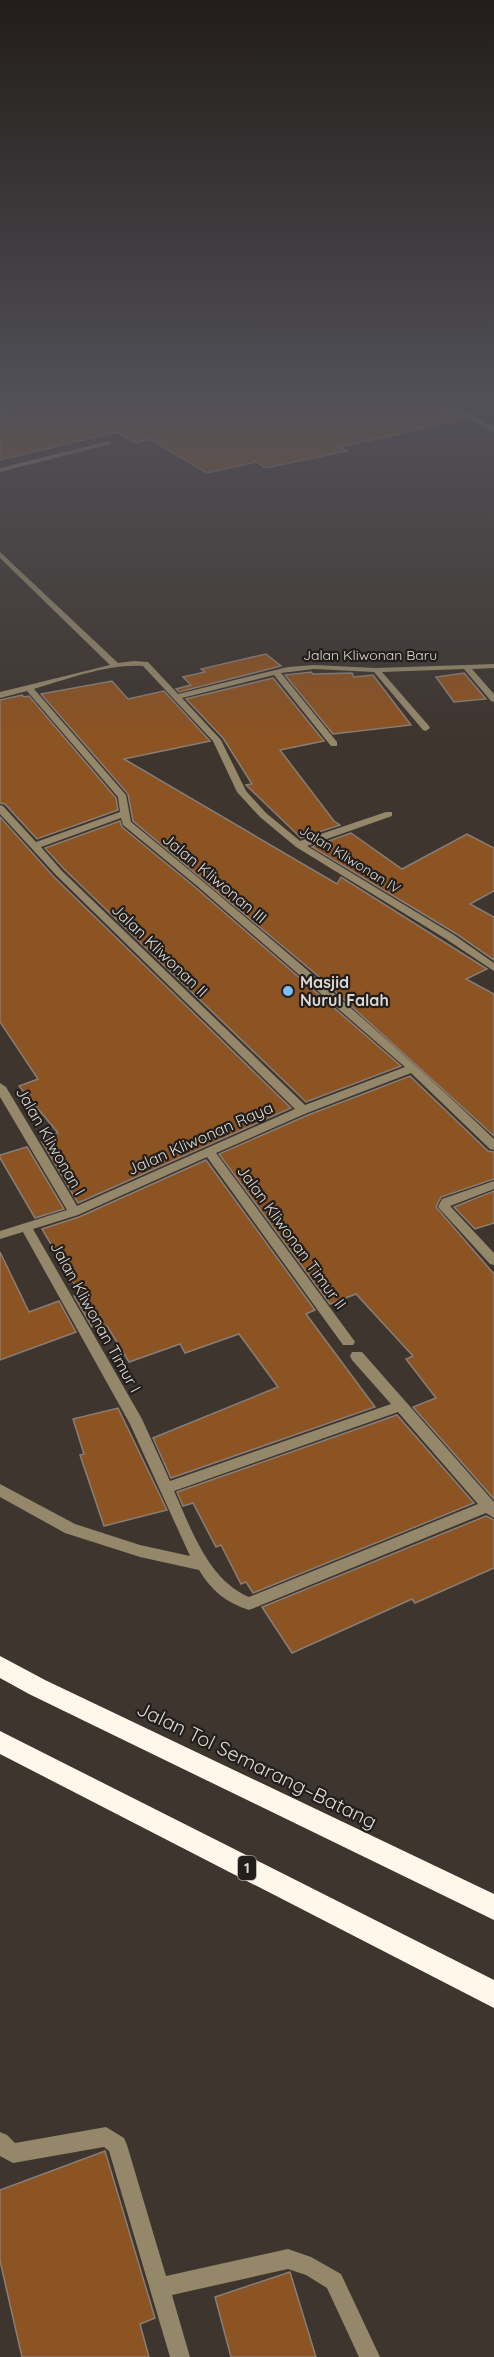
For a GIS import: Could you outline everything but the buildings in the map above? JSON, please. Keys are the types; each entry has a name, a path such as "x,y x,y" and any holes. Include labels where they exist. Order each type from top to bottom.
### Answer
{"highway":[{"name":"Jalan Tol Semarang–Batang","path":"0,1666 37,1687 494,1907"},
{"name":"1","path":"0,1742 494,1994"}],"street":[{"path":"2,558 116,665"},
{"name":"Jalan Kliwonan IV","path":"116,665 140,662 148,666 217,740 242,792 263,815 299,845 450,937 494,968"},
{"path":"0,696 116,665"},
{"name":"Jalan Kliwonan Baru","path":"177,697 275,671 314,667 376,670 494,666"},
{"path":"467,668 494,699"},
{"path":"376,670 426,728"},
{"path":"275,671 334,744"},
{"name":"Jalan Kliwonan III","path":"29,688 123,797 126,823 208,890 413,1068 494,1146"},
{"name":"Jalan Kliwonan II","path":"0,808 59,873 303,1110"},
{"path":"34,846 124,814"},
{"path":"299,845 389,814"},
{"name":"Jalan Kliwonan Raya","path":"0,1235 74,1212 303,1110 413,1068"},
{"name":"Jalan Kliwonan I","path":"0,1087 74,1212"},
{"name":"Jalan Kliwonan Timur II","path":"209,1152 348,1342"},
{"path":"494,1185 453,1198 446,1202 444,1207 494,1261"},
{"name":"Jalan Kliwonan Timur I","path":"26,1227 137,1423 201,1564 233,1598 249,1604 491,1509"},
{"path":"357,1356 491,1509"},
{"path":"166,1488 401,1406"},
{"path":"0,1490 70,1529 140,1551 201,1564"},
{"path":"0,2142 13,2153 106,2137 117,2145 180,2357"},
{"path":"159,2288 288,2259 311,2267 334,2281 370,2357"}],"place":[{"name":"Masjid Nurul Falah","path":"288,991"}]}
